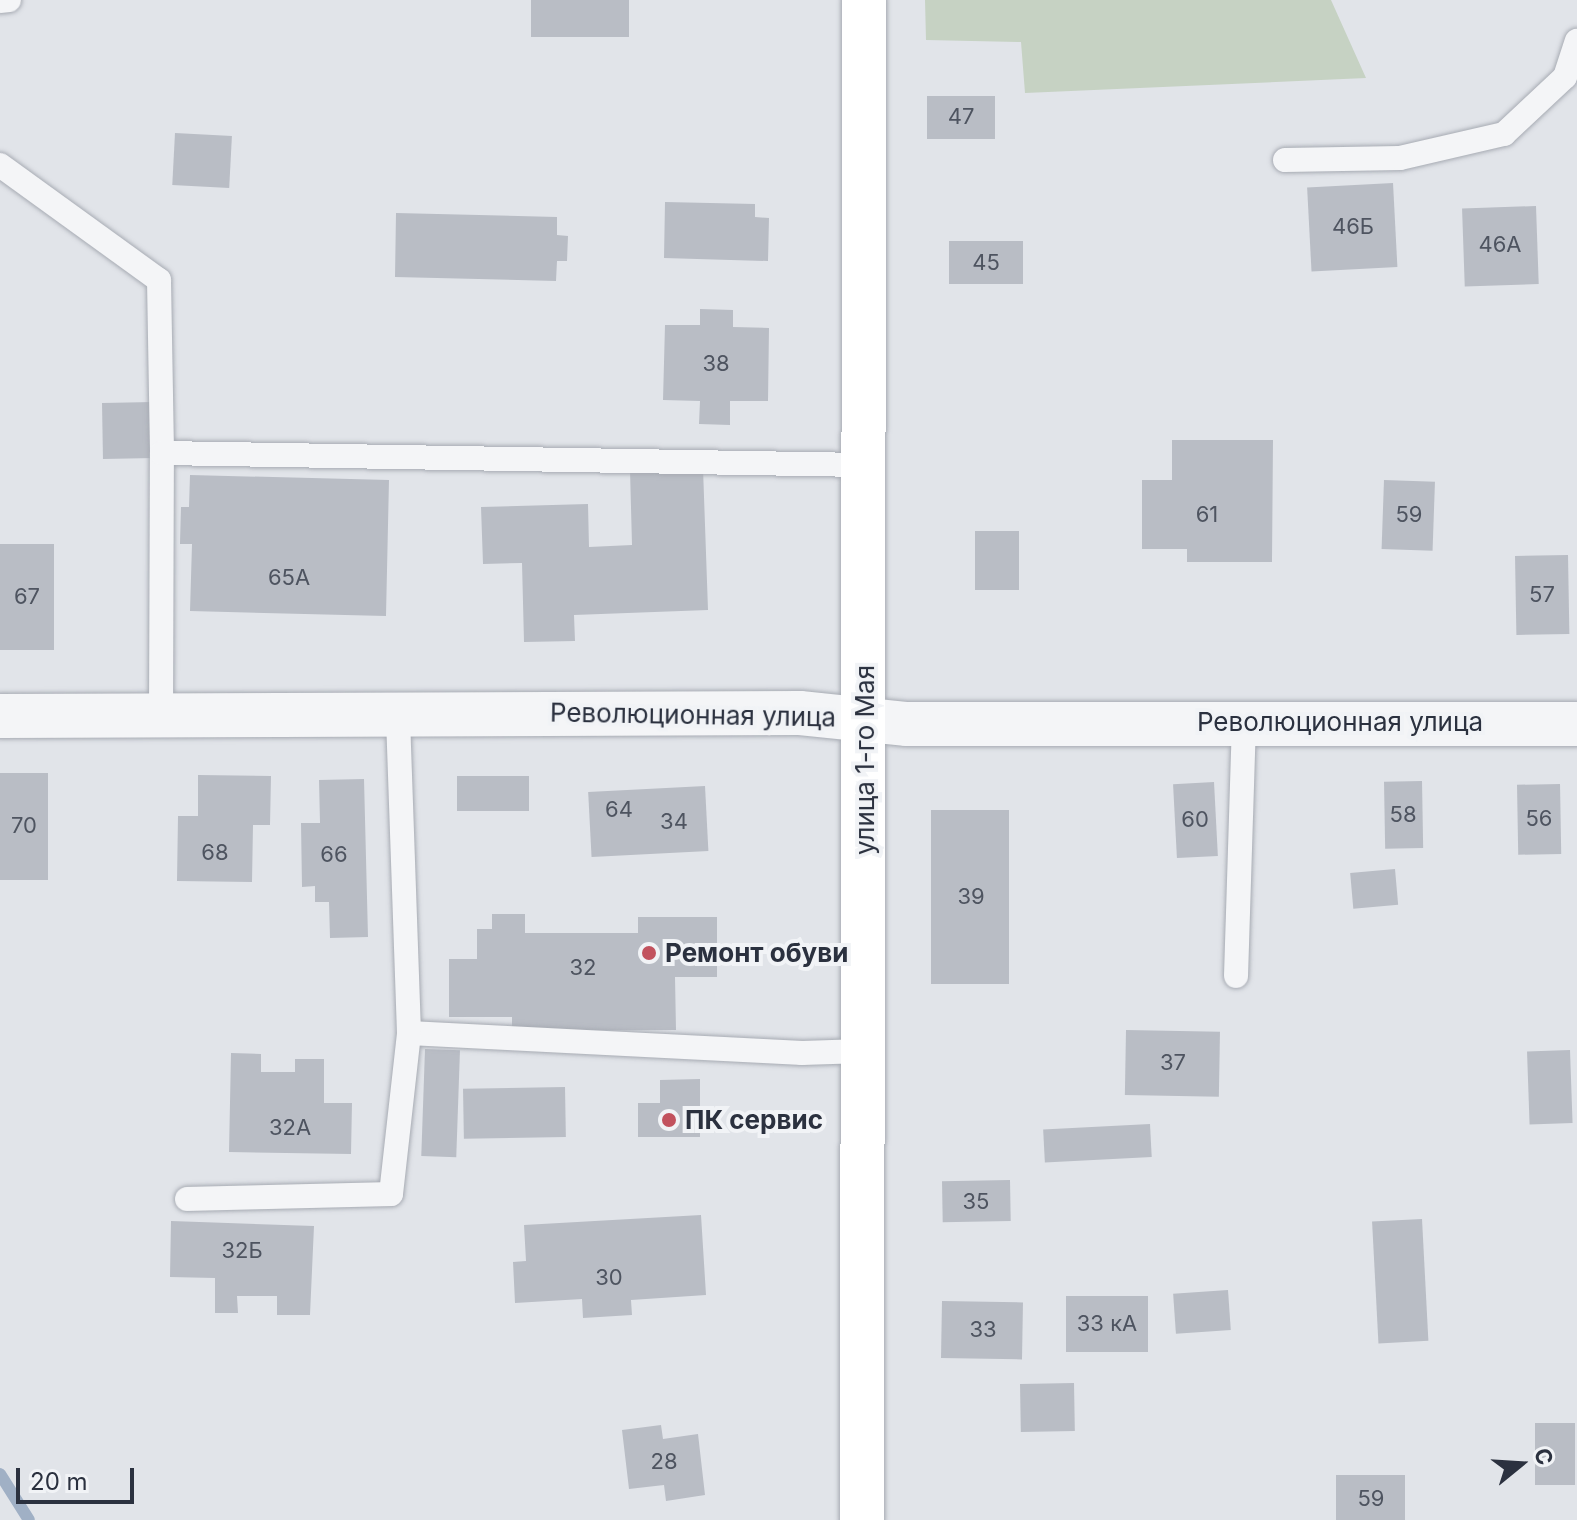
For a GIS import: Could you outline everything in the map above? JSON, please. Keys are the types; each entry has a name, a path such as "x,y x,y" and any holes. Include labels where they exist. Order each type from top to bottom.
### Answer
{"main road":[{"name":"улица 1-го Мая","path":"862,1520 866,719 864,0"}],"street":[{"name":"Революционная улица","path":"0,716 800,713 907,724 1244,720 1577,724"}],"lane":[{"path":"0,1 9,0"},
{"path":"1285,160 1400,158 1504,134 1565,77 1577,41"},
{"path":"0,165 159,280 161,717"},
{"path":"162,453 864,465"},
{"path":"187,1199 391,1194 409,1033 398,714"},
{"path":"1236,976 1244,720"},
{"path":"409,1033 787,1052 863,1051"}],"green space":[{"path":"925,0 1331,0 1366,78 1025,93 1021,42 926,40"}],"building":[{"path":"531,0 629,0 629,37 531,37"},
{"path":"927,96 995,96 995,139 927,139"},
{"path":"175,133 232,136 229,188 172,185"},
{"path":"1393,183 1397,267 1312,271 1307,188"},
{"path":"665,202 755,204 755,217 769,218 768,261 664,258"},
{"path":"1536,206 1539,284 1465,287 1462,209"},
{"path":"396,213 557,217 557,235 568,236 567,261 557,261 556,281 395,277"},
{"path":"949,241 1023,241 1023,284 949,284"},
{"path":"700,309 733,310 733,327 769,328 768,401 730,401 730,425 699,424 700,401 663,400 665,325 700,325"},
{"path":"153,402 154,458 103,459 102,403"},
{"path":"1172,440 1273,440 1272,562 1187,562 1187,549 1142,549 1142,480 1172,480"},
{"path":"703,468 708,610 574,615 575,641 524,642 522,563 483,564 481,507 588,504 589,547 632,545 630,470"},
{"path":"190,475 389,480 386,616 190,611 192,544 180,544 181,507 189,507"},
{"path":"1384,480 1435,482 1433,551 1382,549"},
{"path":"975,531 1019,531 1019,590 975,590"},
{"path":"0,544 54,544 54,650 0,650"},
{"path":"1568,555 1569,634 1516,635 1515,556"},
{"path":"0,773 48,773 48,880 0,880"},
{"path":"198,775 271,776 270,825 253,825 252,882 177,881 178,816 198,816"},
{"path":"457,776 529,776 529,811 457,811"},
{"path":"364,779 368,937 330,938 329,902 315,902 315,886 302,887 301,823 320,823 319,780"},
{"path":"1422,781 1423,848 1385,849 1384,782"},
{"path":"1214,782 1218,856 1177,858 1173,784"},
{"path":"1560,784 1561,854 1518,855 1517,785"},
{"path":"705,786 708,851 592,857 588,792"},
{"path":"931,810 1009,810 1009,984 931,984"},
{"path":"1395,869 1398,905 1353,909 1350,873"},
{"path":"492,914 525,914 525,933 638,933 638,917 717,917 717,977 675,977 676,1030 512,1031 512,1017 449,1017 449,959 477,959 477,929 492,929"},
{"path":"1126,1030 1220,1032 1219,1097 1125,1095"},
{"path":"425,1049 460,1050 456,1157 421,1156"},
{"path":"1570,1050 1573,1123 1530,1124 1527,1052"},
{"path":"231,1053 261,1054 261,1072 295,1072 295,1059 324,1059 324,1103 352,1103 351,1154 229,1152"},
{"name":"ПК сервис","path":"700,1079 700,1137 638,1137 638,1103 660,1103 660,1080"},
{"path":"565,1087 566,1137 464,1139 463,1089"},
{"path":"1150,1124 1152,1157 1045,1163 1043,1130"},
{"path":"1010,1180 1011,1221 943,1222 942,1181"},
{"path":"701,1215 706,1295 631,1300 632,1315 583,1318 582,1299 515,1303 513,1262 526,1261 524,1225"},
{"path":"1422,1219 1428,1341 1378,1343 1372,1222"},
{"path":"171,1221 314,1226 310,1315 277,1315 277,1296 237,1296 238,1313 215,1313 215,1278 170,1277"},
{"path":"1228,1290 1231,1330 1176,1334 1173,1294"},
{"path":"1066,1296 1148,1296 1148,1352 1066,1352"},
{"path":"942,1301 1023,1302 1022,1359 941,1358"},
{"path":"1074,1383 1075,1431 1021,1432 1020,1384"},
{"path":"1535,1423 1575,1423 1575,1485 1535,1485"},
{"path":"661,1425 663,1439 698,1434 705,1495 666,1501 664,1485 629,1489 622,1430"},
{"path":"1336,1475 1405,1475 1405,1520 1336,1520"}],"waterway":[{"path":"0,1474 29,1520"}],"place":[{"name":"Ремонт обуви","path":"649,953"},
{"name":"ПК сервис","path":"669,1120"}]}
